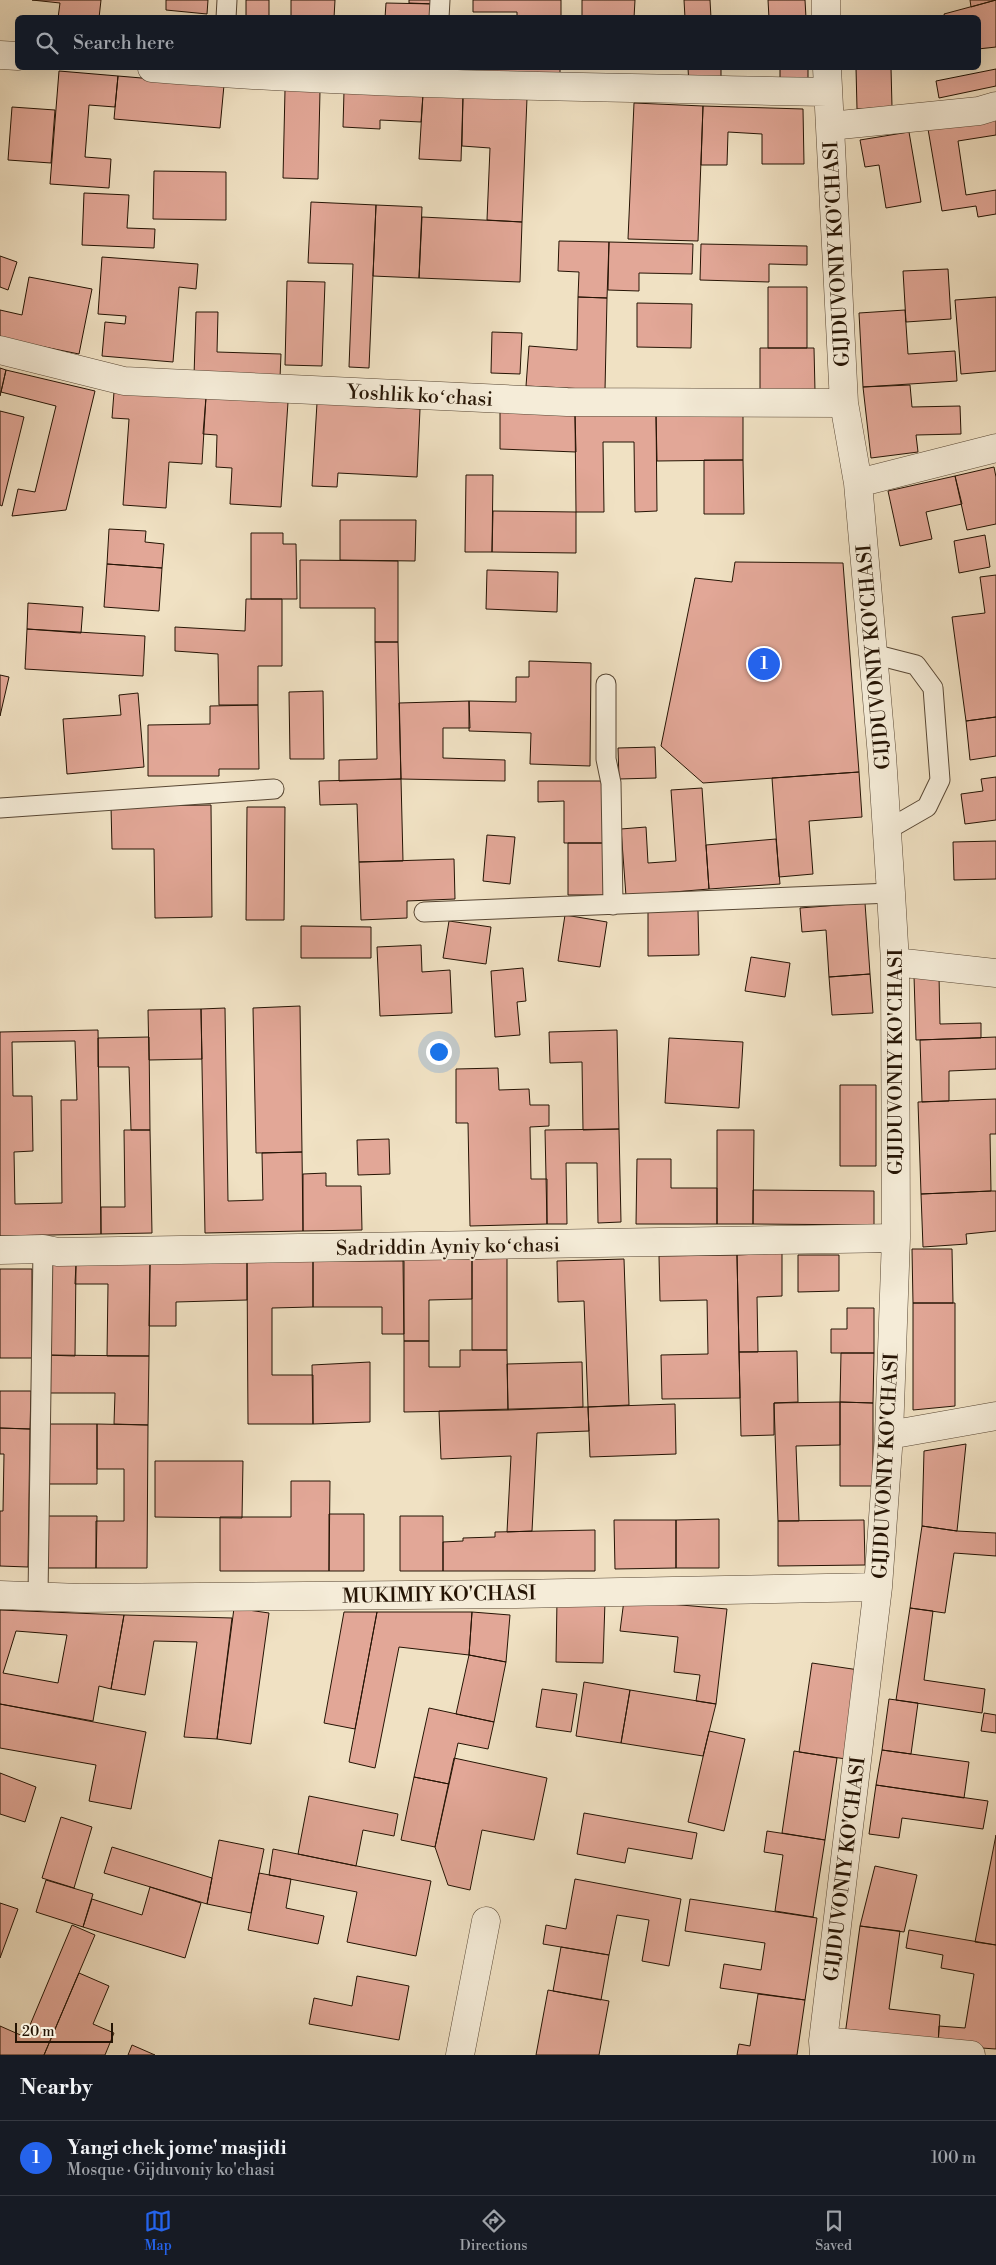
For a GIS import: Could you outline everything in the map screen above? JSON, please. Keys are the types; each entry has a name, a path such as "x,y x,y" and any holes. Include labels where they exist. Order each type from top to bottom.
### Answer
{"street":[{"path":"826,0 826,15"},
{"path":"0,55 15,56"},
{"path":"222,70 437,76 827,80"},
{"name":"GIJDUVONIY KO'CHASI","path":"823,2048 878,1587 889,1435 896,1238 895,962 891,893 858,483 844,403 827,80"},
{"path":"830,126 979,111 996,106"},
{"name":"Yoshlik koʻchasi","path":"0,350 124,381 567,402 844,403"},
{"path":"858,483 996,448"},
{"path":"895,962 996,973"},
{"name":"Sadriddin Ayniy koʻchasi","path":"0,1250 43,1249 68,1252 896,1238"},
{"path":"889,1435 996,1416"},
{"name":"MUKIMIY KO'CHASI","path":"0,1595 80,1598 516,1594 878,1587"},
{"path":"460,2055 486,1921"},
{"path":"823,2048 971,2055"}],"lane":[{"path":"226,15 227,0"},
{"path":"439,15 440,0"},
{"path":"873,654 916,665 933,688 940,780 928,807 887,830"},
{"path":"606,684 606,759 612,783 613,905"},
{"path":"0,808 274,789"},
{"path":"424,912 891,893"},
{"path":"38,1596 43,1249"}],"building":[{"path":"32,0 101,0 99,15 58,15 60,3"},
{"path":"166,0 208,0 207,14 166,10"},
{"path":"246,0 269,0 269,15 246,15"},
{"path":"291,0 335,0 334,15 291,15"},
{"path":"409,0 435,0 435,4 409,3"},
{"path":"473,0 561,0 561,15 473,12"},
{"path":"582,0 635,0 634,15 582,15"},
{"path":"684,0 710,0 711,15 685,15"},
{"path":"768,0 805,0 806,15 769,15"},
{"path":"970,0 996,0 971,7"},
{"path":"996,0 996,47 981,49 981,15 944,14"},
{"path":"386,3 435,4 434,15 385,15"},
{"path":"996,69 996,86 939,98 936,81"},
{"path":"560,70 560,77 452,71"},
{"path":"688,70 721,70 721,85 689,86"},
{"path":"780,70 808,70 808,83 780,84"},
{"path":"856,70 891,70 892,107 857,109"},
{"path":"59,71 118,76 115,107 89,105 85,157 111,159 109,188 50,184"},
{"path":"118,76 224,85 220,128 114,119"},
{"path":"285,90 320,91 318,179 283,178"},
{"path":"344,91 423,94 421,122 380,120 380,129 343,127"},
{"path":"423,94 463,96 461,161 419,159"},
{"path":"463,96 527,98 522,222 487,220 490,148 462,146"},
{"path":"634,103 703,106 698,241 628,239"},
{"path":"703,106 803,109 804,164 762,164 762,134 728,132 727,165 701,165"},
{"path":"12,107 55,110 51,163 8,160"},
{"path":"996,117 996,135 958,141 966,195 996,190 996,214 978,217 976,206 942,211 928,129"},
{"path":"909,132 921,202 886,208 879,165 865,167 860,140"},
{"path":"154,171 226,172 226,220 153,219"},
{"path":"84,193 129,195 127,228 155,229 154,248 82,245"},
{"path":"311,202 376,205 369,368 349,367 353,264 308,263"},
{"path":"376,205 422,207 419,278 373,276"},
{"path":"422,217 522,222 520,282 419,278"},
{"path":"559,241 609,242 607,298 578,297 579,272 558,271"},
{"path":"609,242 693,244 692,274 639,273 639,291 608,290"},
{"path":"701,244 807,246 807,265 769,264 769,282 700,280"},
{"path":"0,256 17,262 8,290 0,287"},
{"path":"102,257 198,264 196,289 179,287 173,362 102,356 105,322 125,324 126,316 98,314"},
{"path":"948,269 951,319 906,322 903,271"},
{"path":"29,277 92,289 79,354 0,338 0,310 22,315"},
{"path":"287,281 325,282 322,366 285,365"},
{"path":"768,287 807,287 807,348 768,348"},
{"path":"578,297 607,298 605,390 526,386 529,346 577,350"},
{"path":"996,297 996,371 961,374 955,300"},
{"path":"637,303 692,304 691,348 637,347"},
{"path":"905,310 908,354 955,351 957,381 863,387 859,313"},
{"path":"196,312 218,312 217,352 281,354 280,378 194,376"},
{"path":"492,332 522,333 520,374 491,373"},
{"path":"760,348 814,348 815,391 760,392"},
{"path":"0,368 6,370 0,396"},
{"path":"6,370 95,391 66,510 12,516 18,489 35,492 56,406 1,392"},
{"path":"910,385 912,407 960,406 961,434 916,435 918,452 871,458 863,387"},
{"path":"114,392 206,397 202,464 169,462 166,508 123,505 129,419 112,418"},
{"path":"206,397 288,402 281,507 230,504 232,468 216,467 217,435 203,434"},
{"path":"317,403 420,409 417,477 338,473 337,487 312,486"},
{"path":"0,411 24,417 2,506 0,505"},
{"path":"500,411 575,415 576,452 500,449"},
{"path":"656,414 657,511 635,512 634,442 603,442 604,512 576,512 575,415"},
{"path":"656,414 743,414 743,460 657,461"},
{"path":"704,460 743,460 744,514 704,514"},
{"path":"994,467 996,477 996,524 967,530 955,476"},
{"path":"466,475 493,475 492,552 465,552"},
{"path":"955,476 962,504 926,512 932,539 900,546 888,491"},
{"path":"493,511 576,512 576,553 492,552"},
{"path":"340,520 416,520 415,561 340,560"},
{"path":"109,529 146,531 145,542 164,544 162,568 107,564"},
{"path":"251,533 283,533 283,544 296,544 297,599 251,599"},
{"path":"985,535 990,567 959,573 954,541"},
{"path":"300,560 398,561 398,642 375,642 375,608 300,608"},
{"path":"735,562 843,563 859,772 703,783 661,746 695,578 732,582"},
{"path":"107,564 162,568 159,611 104,607"},
{"path":"487,570 558,572 557,612 486,609"},
{"path":"996,575 996,717 966,721 952,617 985,613 980,577"},
{"path":"246,599 282,599 282,666 258,666 258,705 219,705 218,654 175,651 175,627 245,631"},
{"path":"28,603 83,607 81,633 27,629"},
{"path":"27,629 145,636 143,676 25,669"},
{"path":"375,642 398,642 401,779 339,781 339,760 377,759"},
{"path":"529,661 591,663 590,766 530,764 531,733 469,731 469,701 516,702 516,677 529,677"},
{"path":"0,675 9,677 0,716"},
{"path":"323,691 324,759 290,759 289,692"},
{"path":"138,693 144,767 67,774 63,719 121,715 119,695"},
{"path":"469,701 470,728 443,728 443,758 505,760 505,781 401,779 399,703"},
{"path":"258,705 259,769 219,769 219,776 148,776 148,725 210,724 210,706"},
{"path":"996,717 996,756 970,760 966,721"},
{"path":"655,747 656,778 619,779 618,748"},
{"path":"859,772 862,817 809,821 813,874 779,877 772,778"},
{"path":"996,777 996,820 965,824 961,794 983,791 981,779"},
{"path":"401,779 403,861 359,862 357,804 320,805 319,781"},
{"path":"538,781 604,781 604,843 564,843 564,801 538,802"},
{"path":"702,788 709,889 626,896 621,829 646,827 648,863 676,861 671,790"},
{"path":"211,805 212,917 155,918 154,849 112,849 111,806"},
{"path":"247,807 285,807 284,920 246,920"},
{"path":"487,835 515,837 510,884 483,881"},
{"path":"776,839 780,884 709,889 706,845"},
{"path":"996,841 996,879 954,880 953,842"},
{"path":"568,843 604,843 604,895 568,895"},
{"path":"454,859 455,899 407,901 407,918 361,920 359,862"},
{"path":"865,903 870,974 829,977 826,930 802,932 800,908"},
{"path":"698,910 699,955 648,956 648,912"},
{"path":"565,915 607,922 600,967 558,961"},
{"path":"449,921 491,927 486,964 443,958"},
{"path":"301,926 371,927 371,958 301,958"},
{"path":"421,945 422,972 450,970 452,1013 380,1016 377,947"},
{"path":"751,957 790,963 785,997 745,991"},
{"path":"523,968 526,1001 517,1002 520,1035 495,1037 491,971"},
{"path":"870,974 873,1013 832,1015 829,977"},
{"path":"939,975 940,1024 981,1023 981,1038 916,1040 914,976"},
{"path":"300,1006 302,1152 256,1153 253,1008"},
{"path":"225,1008 228,1201 263,1200 262,1153 302,1152 303,1231 205,1233 201,1009"},
{"path":"201,1009 202,1059 149,1060 148,1010"},
{"path":"98,1030 101,1234 0,1236 0,1032","holes":["75,1041 77,1100 61,1100 62,1203 15,1204 14,1152 33,1151 32,1096 13,1096 12,1042"]},
{"path":"617,1030 619,1129 583,1130 582,1062 550,1063 549,1032"},
{"path":"149,1037 150,1130 131,1130 129,1067 98,1067 98,1038"},
{"path":"996,1037 996,1069 949,1071 949,1101 922,1102 920,1040"},
{"path":"669,1038 743,1042 739,1108 665,1103"},
{"path":"498,1068 499,1090 529,1089 530,1105 549,1105 549,1126 530,1127 531,1179 547,1179 547,1224 470,1226 468,1123 456,1123 456,1069"},
{"path":"840,1085 876,1085 876,1166 840,1166"},
{"path":"996,1099 996,1134 990,1134 991,1191 921,1194 918,1102"},
{"path":"619,1129 621,1222 598,1223 597,1163 566,1163 567,1224 547,1224 545,1130"},
{"path":"124,1130 150,1130 152,1233 101,1234 101,1207 125,1207"},
{"path":"717,1130 754,1130 753,1224 717,1224"},
{"path":"389,1139 390,1174 358,1175 357,1140"},
{"path":"637,1159 671,1159 671,1188 717,1188 717,1224 636,1224"},
{"path":"326,1173 326,1186 361,1186 362,1230 303,1231 303,1174"},
{"path":"753,1190 874,1191 874,1225 753,1224"},
{"path":"996,1191 996,1231 966,1234 967,1244 923,1247 921,1194"},
{"path":"912,1249 952,1249 953,1303 913,1303"},
{"path":"782,1253 782,1296 757,1297 758,1352 739,1352 737,1255"},
{"path":"737,1255 740,1398 662,1399 661,1355 708,1354 707,1300 660,1301 659,1256"},
{"path":"798,1255 839,1255 839,1291 798,1292"},
{"path":"507,1258 507,1350 472,1350 472,1259"},
{"path":"403,1259 472,1259 472,1299 429,1300 429,1341 404,1341"},
{"path":"624,1259 629,1405 588,1407 584,1301 558,1302 557,1261"},
{"path":"247,1261 313,1261 313,1307 272,1308 272,1375 313,1375 313,1424 248,1424"},
{"path":"247,1261 247,1300 176,1302 176,1326 149,1326 150,1264"},
{"path":"313,1261 404,1261 404,1334 382,1334 382,1307 313,1307"},
{"path":"46,1263 76,1264 75,1356 45,1355"},
{"path":"76,1264 150,1264 149,1356 107,1356 108,1284 75,1284"},
{"path":"0,1269 32,1269 32,1358 0,1358"},
{"path":"913,1303 955,1303 955,1406 913,1410"},
{"path":"847,1308 874,1308 874,1353 831,1353 831,1329 847,1329"},
{"path":"404,1341 429,1341 429,1367 460,1367 460,1350 507,1350 508,1410 404,1412"},
{"path":"797,1351 798,1402 774,1403 774,1435 741,1436 739,1352"},
{"path":"841,1353 874,1353 873,1403 840,1402"},
{"path":"45,1355 149,1356 148,1425 114,1424 115,1393 44,1393"},
{"path":"370,1362 370,1422 313,1424 312,1365"},
{"path":"582,1362 583,1407 508,1410 507,1364"},
{"path":"0,1391 31,1391 30,1429 0,1428"},
{"path":"840,1402 873,1403 873,1486 840,1486"},
{"path":"840,1402 840,1445 796,1446 799,1521 778,1521 774,1403"},
{"path":"675,1404 676,1454 590,1457 588,1407"},
{"path":"588,1407 589,1431 537,1433 532,1531 507,1532 511,1456 441,1459 439,1411"},
{"path":"43,1424 97,1424 97,1484 42,1484"},
{"path":"97,1424 148,1425 147,1568 96,1568 96,1521 124,1521 124,1469 97,1469"},
{"path":"0,1428 30,1429 28,1567 0,1566 0,1511 3,1511 4,1454 0,1454"},
{"path":"966,1444 957,1531 922,1526 924,1451"},
{"path":"155,1461 243,1461 242,1518 155,1517"},
{"path":"291,1481 330,1481 329,1571 220,1571 220,1517 291,1517"},
{"path":"329,1514 364,1514 364,1571 329,1571"},
{"path":"42,1516 97,1516 96,1568 42,1568"},
{"path":"400,1516 443,1516 443,1571 400,1571"},
{"path":"719,1519 719,1568 676,1568 676,1520"},
{"path":"614,1520 676,1520 676,1568 615,1569"},
{"path":"864,1520 865,1565 778,1566 778,1521"},
{"path":"922,1526 957,1531 996,1533 996,1556 954,1553 945,1613 910,1608"},
{"path":"595,1530 595,1571 443,1571 443,1542 463,1541 463,1538 495,1537 495,1532"},
{"path":"557,1600 605,1601 603,1663 556,1662"},
{"path":"624,1600 727,1609 716,1704 696,1701 700,1675 674,1672 678,1637 620,1631"},
{"path":"234,1608 269,1613 251,1744 217,1739"},
{"path":"910,1608 933,1611 924,1680 985,1689 982,1713 896,1700"},
{"path":"0,1610 124,1615 111,1689 99,1686 93,1721 0,1704","holes":["16,1631 67,1635 58,1683 3,1673"]},
{"path":"344,1612 377,1612 355,1729 324,1723"},
{"path":"377,1612 472,1612 469,1655 399,1647 375,1768 349,1762"},
{"path":"472,1612 510,1615 506,1662 469,1655"},
{"path":"124,1615 232,1618 217,1739 184,1737 197,1642 154,1641 145,1695 111,1689"},
{"path":"469,1655 506,1662 494,1722 456,1714"},
{"path":"812,1663 859,1670 846,1759 799,1752"},
{"path":"584,1682 630,1690 621,1743 576,1736"},
{"path":"542,1689 577,1694 571,1732 536,1727"},
{"path":"630,1690 716,1704 703,1756 621,1743"},
{"path":"889,1699 918,1703 911,1754 882,1750"},
{"path":"0,1704 146,1732 131,1809 89,1801 96,1765 0,1748"},
{"path":"429,1708 494,1722 488,1749 458,1743 449,1784 414,1777"},
{"path":"984,1713 996,1715 996,1733 981,1731"},
{"path":"709,1731 745,1739 724,1831 688,1822"},
{"path":"882,1750 969,1762 964,1798 876,1785"},
{"path":"794,1751 837,1758 825,1840 782,1833"},
{"path":"454,1758 547,1778 534,1840 482,1830 470,1890 448,1885 435,1847"},
{"path":"0,1773 36,1787 25,1822 0,1814"},
{"path":"414,1777 449,1784 435,1847 401,1840"},
{"path":"876,1785 988,1801 983,1829 902,1818 899,1838 869,1834"},
{"path":"309,1796 398,1814 394,1836 363,1830 356,1866 298,1854"},
{"path":"584,1813 697,1833 692,1859 628,1848 625,1863 577,1854"},
{"path":"61,1817 92,1827 74,1888 42,1878"},
{"path":"767,1831 825,1840 813,1917 775,1911 783,1855 764,1852"},
{"path":"996,1835 996,1945 975,1942"},
{"path":"219,1840 264,1849 251,1913 207,1904"},
{"path":"112,1847 212,1878 207,1904 104,1873"},
{"path":"273,1849 431,1881 416,1956 347,1942 357,1892 269,1875"},
{"path":"875,1866 917,1875 904,1932 860,1926"},
{"path":"259,1873 291,1879 286,1908 324,1916 318,1944 248,1930"},
{"path":"575,1879 681,1899 669,1966 642,1961 649,1920 617,1915 609,1955 543,1944 546,1925 566,1929"},
{"path":"46,1880 93,1894 83,1927 36,1912"},
{"path":"150,1887 201,1903 185,1958 83,1927 92,1899 142,1915"},
{"path":"690,1899 817,1918 805,2000 720,1988 724,1964 761,1970 765,1943 685,1931"},
{"path":"0,1903 18,1909 0,1958"},
{"path":"72,1925 95,1935 44,2055 0,2055 0,2026 25,2037"},
{"path":"860,1926 900,1931 889,2009 940,2015 938,2045 845,2035"},
{"path":"909,1930 996,1945 996,2049 938,2045 939,2026 965,2028 974,1974 941,1968 943,1955 906,1948"},
{"path":"561,1947 609,1955 601,2000 553,1991"},
{"path":"79,1973 109,1986 93,2024 114,2033 105,2055 44,2055"},
{"path":"357,1976 409,1986 399,2040 309,2024 314,1998 352,2006"},
{"path":"548,1990 609,2001 599,2055 536,2055"},
{"path":"758,1994 805,2000 797,2055 737,2055 739,2044 750,2046"},
{"path":"132,2045 155,2055 128,2055"}],"place":[{"name":"Yangi chek jome' masjidi","path":"764,664"}]}
